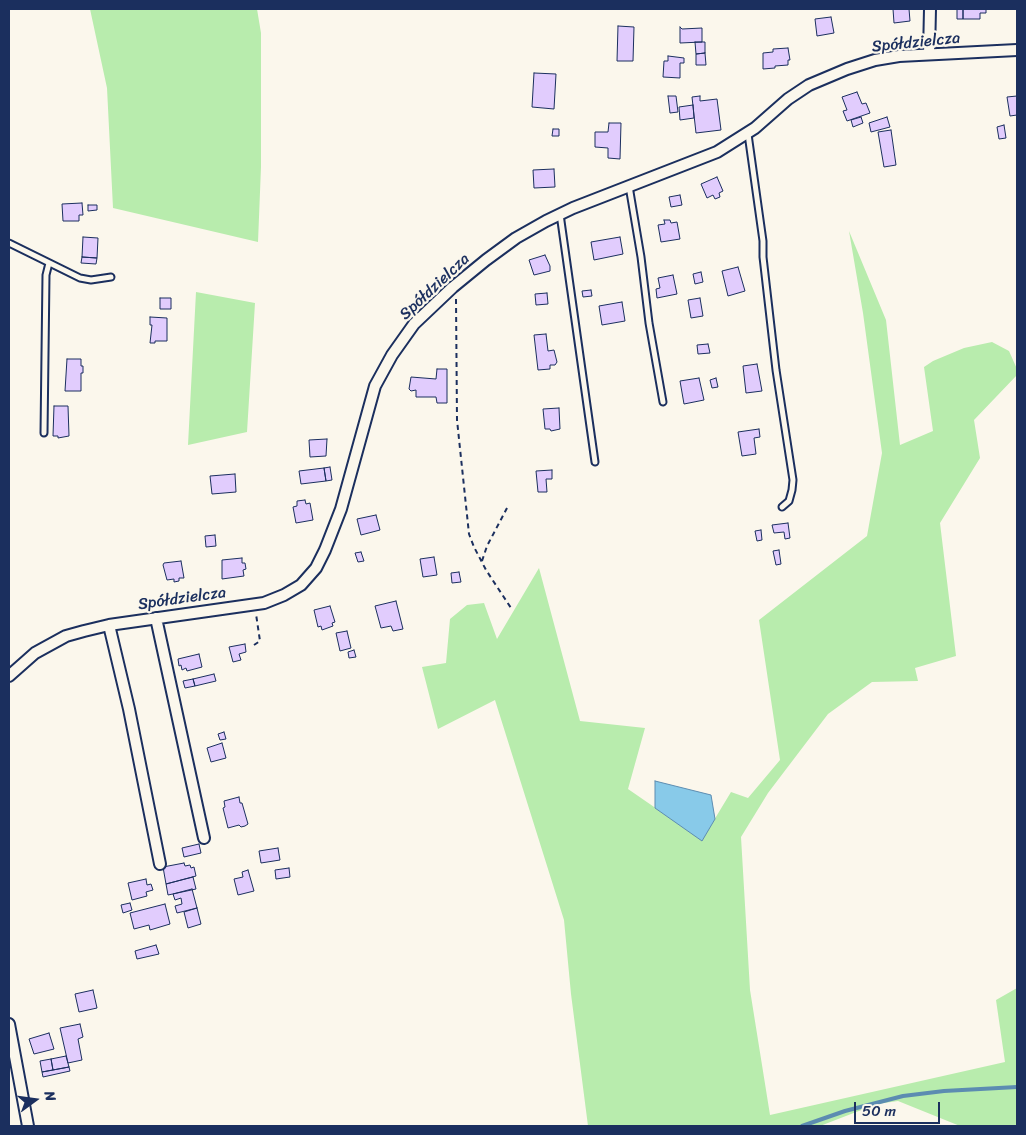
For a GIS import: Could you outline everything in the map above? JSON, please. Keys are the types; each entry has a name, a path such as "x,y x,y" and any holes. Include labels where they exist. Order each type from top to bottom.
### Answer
{"street":[{"path":"929,54 930,9"},
{"name":"Spółdzielcza","path":"9,676 35,653 66,636 109,625 254,604 284,596 301,585 316,568 325,550 341,509 375,386 392,355 414,324 486,260 516,238 560,214 629,185 717,152 748,133 788,99 809,85 831,75 875,60 929,54 1017,50"},
{"path":"156,618 204,838"},
{"path":"109,625 129,709 160,864"},
{"path":"9,1024 28,1126"}],"lane":[{"path":"748,133 763,241 763,257 776,370 792,480 789,501 782,507"},
{"path":"629,185 641,257 649,323 663,402"},
{"path":"560,214 595,462"},
{"path":"9,243 80,278 91,280 111,276"},
{"path":"44,433 46,275 49,263"}],"path":[{"path":"454,287 457,319 457,420 470,534 482,561 511,608"},
{"path":"482,561 487,546 508,508"},
{"path":"254,604 260,641 254,645"}],"green space":[{"path":"90,9 257,9 261,33 261,167 258,242 113,208 107,88"},
{"path":"849,231 886,320 900,445 933,431 924,367 933,361 964,348 992,342 1009,351 1017,369 1017,375 974,420 980,458 940,523 956,656 915,668 918,681 872,682 828,714 768,793 741,837 750,990 770,1115 1005,1062 996,1000 1017,988 1017,1126 960,1126 898,1101 877,1104 820,1126 588,1126 571,994 564,920 495,700 438,729 422,667 446,663 450,619 467,605 484,603 497,639 539,568 580,721 645,728 628,789 702,840 731,792 748,798 780,760 759,620 867,536 882,453 863,313"},
{"path":"196,292 255,303 247,432 188,445"}],"water":[{"path":"655,781 711,795 715,819 702,841 655,808"}],"building":[{"path":"893,9 909,9 910,21 894,23"},
{"path":"957,9 963,9 963,19 957,19"},
{"path":"963,9 986,9 986,13 980,13 980,19 963,19"},
{"path":"831,17 834,33 817,36 815,19"},
{"path":"618,26 634,27 633,61 617,61"},
{"path":"680,27 682,29 702,28 702,42 680,43"},
{"path":"695,42 705,42 705,53 696,54"},
{"path":"788,48 790,60 788,60 788,65 763,69 763,53 773,52 773,49"},
{"path":"705,53 706,65 696,65 696,54"},
{"path":"668,56 684,58 684,63 680,63 680,78 663,77 664,61 668,61"},
{"path":"534,73 556,74 554,109 532,107"},
{"path":"857,92 862,104 866,103 870,113 847,121 843,111 847,110 842,97"},
{"path":"668,96 676,96 678,112 670,113"},
{"path":"700,96 700,101 717,99 721,130 696,133 692,97"},
{"path":"1017,96 1017,115 1010,116 1007,97"},
{"path":"693,105 694,118 680,120 679,107"},
{"path":"861,117 863,123 853,127 851,120"},
{"path":"887,117 890,127 871,132 869,123"},
{"path":"609,123 621,123 620,159 608,158 608,148 595,147 595,132 608,132"},
{"path":"1004,125 1006,138 999,139 997,127"},
{"path":"553,129 559,129 559,136 552,136"},
{"path":"891,130 896,165 884,167 878,132"},
{"path":"554,169 555,187 534,188 533,170"},
{"path":"717,177 723,191 719,193 720,197 715,199 713,195 707,198 701,184"},
{"path":"680,195 682,205 671,207 669,197"},
{"path":"82,203 83,215 79,215 79,221 63,221 62,204"},
{"path":"88,205 97,205 97,210 88,211"},
{"path":"664,220 670,220 671,223 677,222 680,239 661,242 658,225 665,224"},
{"path":"83,237 98,238 97,258 82,257"},
{"path":"620,237 623,254 594,260 591,242"},
{"path":"545,255 550,271 534,275 529,260"},
{"path":"82,257 97,258 96,264 81,263"},
{"path":"738,267 745,291 728,296 722,271"},
{"path":"701,272 703,282 695,284 693,274"},
{"path":"673,275 677,294 657,298 656,289 660,288 658,278"},
{"path":"591,290 592,296 583,297 582,291"},
{"path":"547,293 548,304 536,305 535,294"},
{"path":"160,298 171,298 171,309 160,309"},
{"path":"700,298 703,316 691,318 688,300"},
{"path":"622,302 625,321 602,325 599,306"},
{"path":"150,317 167,318 167,341 150,343 152,325 150,325"},
{"path":"546,334 548,351 554,350 557,362 555,365 550,365 550,369 538,370 534,335"},
{"path":"708,344 710,353 698,354 697,345"},
{"path":"67,359 81,359 83,373 81,373 81,391 65,391"},
{"path":"757,364 762,391 746,393 743,366"},
{"path":"437,369 447,369 447,403 437,403 436,397 416,397 416,390 411,391 409,389 411,377 436,379"},
{"path":"699,378 704,400 684,404 680,381"},
{"path":"716,378 718,387 712,388 710,380"},
{"path":"54,406 68,406 69,436 58,438 58,436 53,436"},
{"path":"559,408 560,429 551,431 550,429 545,429 543,409"},
{"path":"759,429 760,437 754,438 756,454 742,456 738,432"},
{"path":"327,439 326,456 310,457 309,440"},
{"path":"330,467 332,480 326,481 324,468"},
{"path":"324,468 326,481 301,484 299,471"},
{"path":"552,470 552,479 546,479 547,492 538,492 536,471"},
{"path":"235,474 236,492 212,494 210,476"},
{"path":"305,500 306,504 310,503 313,520 296,523 293,507 297,506 297,501"},
{"path":"376,515 380,530 361,535 357,519"},
{"path":"788,523 790,538 785,539 784,532 774,533 772,525"},
{"path":"761,530 762,540 757,541 755,531"},
{"path":"215,535 216,546 206,547 205,536"},
{"path":"779,550 781,564 776,565 773,551"},
{"path":"361,552 364,561 358,562 355,553"},
{"path":"434,557 437,575 423,577 420,559"},
{"path":"242,558 242,563 245,563 246,569 243,570 244,576 222,579 222,560"},
{"path":"181,561 184,578 179,578 179,581 174,582 174,579 167,580 164,563"},
{"path":"459,572 461,582 452,583 451,573"},
{"path":"396,601 403,629 393,631 391,626 381,628 375,606"},
{"path":"330,606 335,622 332,623 333,626 322,630 321,626 318,627 314,610"},
{"path":"347,631 351,648 340,651 336,633"},
{"path":"245,644 246,652 239,654 241,660 233,662 229,647"},
{"path":"354,650 356,657 349,658 348,652"},
{"path":"199,654 202,667 187,671 186,668 182,670 178,659"},
{"path":"214,674 216,681 195,686 193,679"},
{"path":"193,679 195,686 185,688 183,681"},
{"path":"224,732 226,739 220,740 218,734"},
{"path":"222,743 226,758 211,762 207,748"},
{"path":"239,797 248,824 241,827 239,825 228,828 223,808 225,807 224,801"},
{"path":"199,844 201,853 184,857 182,848"},
{"path":"278,848 280,860 261,863 259,851"},
{"path":"184,863 185,866 190,865 191,868 194,867 196,876 166,884 163,867"},
{"path":"289,868 290,877 276,879 275,870"},
{"path":"248,870 254,891 238,895 234,879 243,877 242,872"},
{"path":"193,877 196,889 168,895 166,884"},
{"path":"146,879 147,885 151,884 153,890 146,892 147,896 132,900 128,883"},
{"path":"192,889 197,908 177,913 175,906 182,904 181,898 175,900 173,894"},
{"path":"130,903 132,910 123,913 121,905"},
{"path":"165,904 170,924 150,930 149,925 134,929 130,913"},
{"path":"197,908 201,924 188,928 184,912"},
{"path":"156,945 159,954 137,959 135,951"},
{"path":"93,990 97,1008 79,1012 75,994"},
{"path":"80,1024 83,1037 78,1039 82,1060 68,1063 60,1028"},
{"path":"49,1033 54,1049 34,1054 29,1039"},
{"path":"66,1056 69,1067 53,1070 51,1059"},
{"path":"51,1059 53,1070 42,1072 40,1061"},
{"path":"69,1067 70,1071 43,1077 42,1072"}],"waterway":[{"path":"802,1126 845,1111 903,1096 944,1091 1017,1087"}]}
